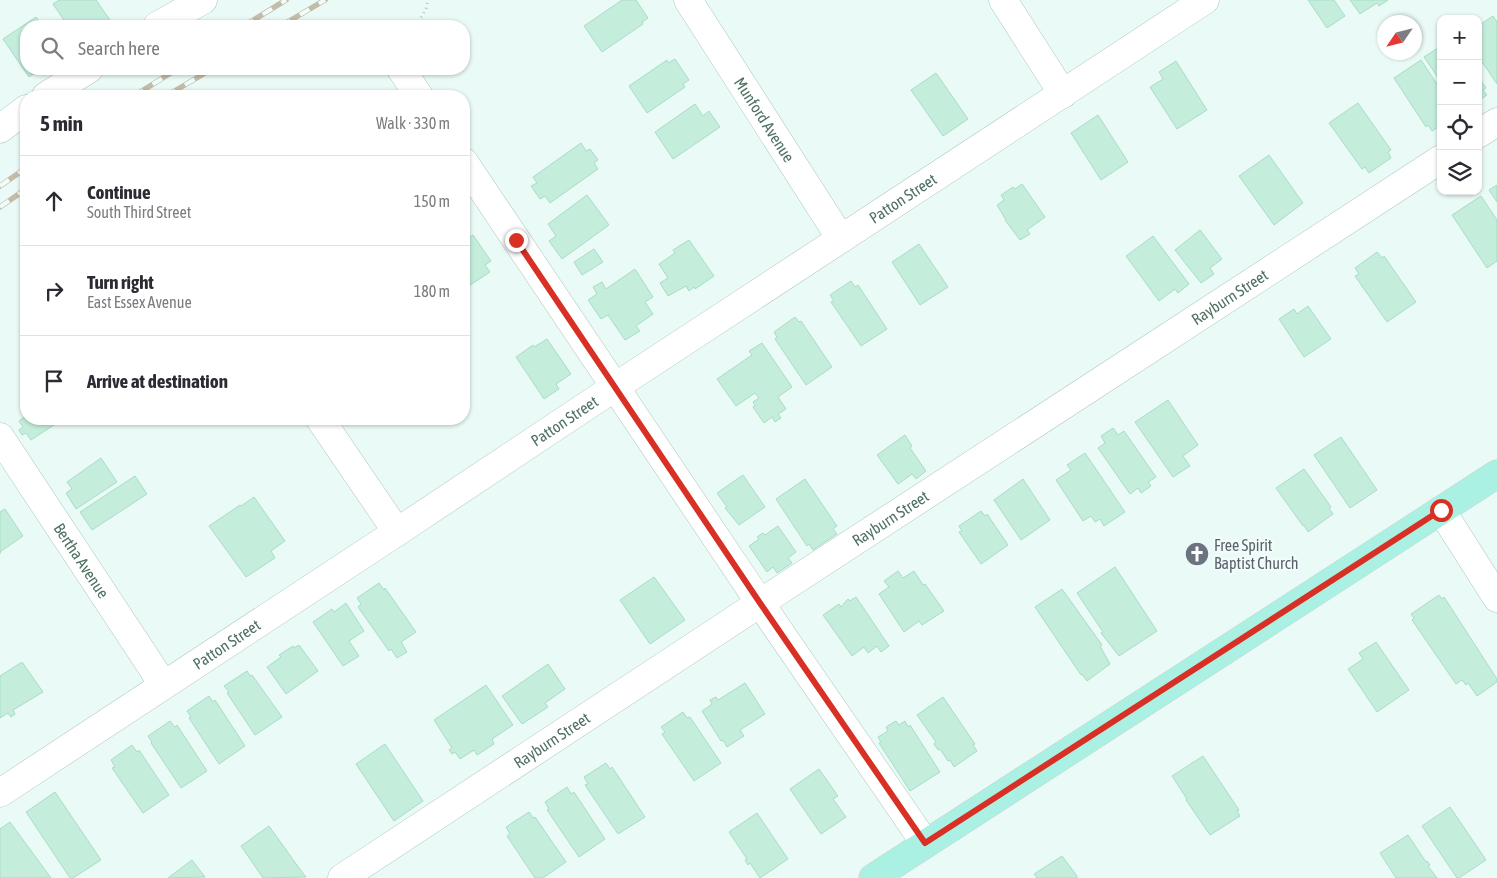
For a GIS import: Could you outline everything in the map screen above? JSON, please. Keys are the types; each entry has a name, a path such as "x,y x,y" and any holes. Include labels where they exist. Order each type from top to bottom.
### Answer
{"main road":[{"path":"873,878 1497,474"}],"street":[{"path":"168,20 203,0"},
{"name":"Munford Avenue","path":"688,0 842,239"},
{"path":"1002,0 1063,94"},
{"name":"Patton Street","path":"0,793 614,387 1205,0"},
{"path":"56,90 79,75"},
{"path":"405,75 415,90"},
{"path":"0,129 20,114"},
{"path":"1482,131 1497,122"},
{"name":"Rayburn Street","path":"342,878 1437,162"},
{"path":"470,171 760,603 925,843"},
{"path":"324,425 397,532"},
{"name":"Bertha Avenue","path":"0,437 163,684"},
{"path":"1441,510 1497,598"}],"path":[{"path":"420,20 426,9 428,0"}],"building":[{"path":"59,0 96,0 110,20 64,20 53,4"},
{"path":"622,0 636,0 648,18 642,22 643,24 602,52 584,26"},
{"path":"1308,0 1334,0 1345,16 1327,28"},
{"path":"1350,0 1388,0 1379,6 1377,3 1360,14"},
{"path":"1493,16 1497,22 1497,84 1482,62 1482,23"},
{"path":"20,28 20,64 3,39"},
{"path":"1437,49 1437,76 1424,57"},
{"path":"675,59 689,80 683,84 685,87 647,113 629,86 667,60 668,63"},
{"path":"1421,60 1437,84 1437,128 1432,131 1428,125 1426,127 1394,78"},
{"path":"1176,61 1207,110 1177,129 1150,87 1163,79 1159,72"},
{"path":"936,73 968,119 943,136 911,90"},
{"path":"1482,82 1486,88 1483,90 1487,95 1482,98"},
{"path":"1358,103 1391,150 1388,152 1391,158 1369,173 1365,167 1362,169 1329,123"},
{"path":"695,104 703,116 709,111 720,127 673,159 655,132"},
{"path":"1098,115 1128,162 1101,180 1071,133"},
{"path":"581,143 586,151 590,149 598,160 594,163 598,169 550,203 545,196 540,199 531,186 537,183 533,177"},
{"path":"1269,155 1303,203 1274,225 1239,176"},
{"path":"1022,184 1045,217 1027,230 1030,234 1020,240 1005,220 997,205 1004,200 1001,195 1013,187 1015,189"},
{"path":"1497,185 1497,202 1489,190"},
{"path":"587,195 609,225 562,259 549,241 556,236 548,224"},
{"path":"1481,196 1497,220 1497,261 1487,268 1452,215"},
{"path":"1200,230 1222,259 1210,268 1214,274 1201,283 1175,250"},
{"path":"473,235 491,261 485,265 490,272 470,285 470,237"},
{"path":"1153,236 1189,284 1178,293 1175,289 1159,301 1126,256"},
{"path":"689,240 714,276 695,289 694,287 689,291 686,286 668,296 660,283 668,278 659,264 675,253 673,250"},
{"path":"919,244 948,287 920,305 892,262"},
{"path":"594,249 603,262 582,275 574,262"},
{"path":"1377,252 1382,258 1384,256 1416,302 1387,322 1355,276 1359,274 1355,268"},
{"path":"635,269 653,297 645,302 653,314 636,326 640,331 625,340 608,315 601,319 588,300 597,294 593,287 602,282 606,289"},
{"path":"851,281 855,287 858,285 887,329 861,346 831,302 834,301 830,295"},
{"path":"1308,306 1331,339 1304,357 1279,319 1294,309 1297,314"},
{"path":"795,317 799,322 801,321 832,367 806,385 775,339 777,337 774,332"},
{"path":"547,339 571,374 556,384 559,389 544,399 516,357 533,345 534,347"},
{"path":"762,343 792,387 778,397 786,409 778,414 781,418 775,422 772,417 764,423 753,407 755,405 753,402 759,398 755,393 736,406 717,379 752,355 749,351"},
{"path":"1168,400 1198,445 1183,456 1190,466 1173,477 1135,422"},
{"path":"22,425 54,425 31,440 26,433 22,435 19,430 23,427"},
{"path":"1113,428 1118,435 1124,431 1156,477 1148,482 1151,486 1141,493 1138,488 1130,494 1098,448 1105,443 1101,436"},
{"path":"905,435 912,446 910,448 926,471 916,479 912,474 898,484 877,455"},
{"path":"1341,437 1377,490 1350,508 1314,455"},
{"path":"1085,453 1125,512 1104,526 1100,519 1095,522 1091,516 1083,521 1056,480 1071,470 1067,465"},
{"path":"101,458 117,482 76,509 66,493 72,489 67,482"},
{"path":"1304,469 1331,507 1329,508 1333,514 1308,532 1276,488"},
{"path":"743,475 765,507 739,525 725,508 727,507 717,493"},
{"path":"135,476 147,494 92,530 80,512"},
{"path":"805,479 837,526 833,529 837,534 813,550 809,544 807,546 776,499"},
{"path":"1023,479 1050,520 1021,540 994,500"},
{"path":"254,497 285,541 271,551 275,558 246,577 209,526"},
{"path":"5,509 23,536 0,552 0,512"},
{"path":"981,511 985,516 987,514 1008,545 981,564 959,532 962,531 959,526"},
{"path":"778,526 796,552 788,558 792,563 777,573 773,567 767,572 749,546 759,539 757,537 763,533 765,535"},
{"path":"1115,567 1157,631 1119,656 1101,633 1103,632 1077,593"},
{"path":"898,571 903,578 914,571 944,611 922,625 919,621 904,632 879,594 889,587 884,581"},
{"path":"654,577 685,620 650,644 620,600"},
{"path":"379,583 384,590 385,588 416,632 401,642 407,652 397,658 391,649 389,651 358,607 361,604 357,598"},
{"path":"1062,589 1102,645 1100,646 1110,664 1087,681 1035,607"},
{"path":"1439,595 1442,599 1444,597 1497,679 1497,682 1477,696 1468,683 1466,685 1462,680 1456,684 1412,620 1414,618 1411,614"},
{"path":"856,597 889,646 881,652 877,646 868,653 864,647 852,656 823,615 839,604 841,607 848,599 850,601"},
{"path":"346,603 364,631 349,641 359,656 343,666 313,622 332,609 334,612"},
{"path":"1376,642 1409,690 1377,712 1348,669 1363,659 1359,653"},
{"path":"299,645 318,671 286,694 267,667 281,657 279,655 293,646 294,648"},
{"path":"22,662 43,692 13,710 15,714 11,717 8,713 0,718 0,676"},
{"path":"548,664 565,689 545,703 548,707 522,724 502,696"},
{"path":"247,671 250,676 252,675 282,717 255,735 224,686"},
{"path":"745,683 765,714 740,730 744,736 727,747 723,740 721,741 702,711 712,704 710,700 716,697 718,700"},
{"path":"486,685 513,725 492,739 494,744 477,755 474,750 460,759 455,752 452,754 449,750 452,748 434,720"},
{"path":"209,696 213,702 215,700 245,746 219,764 189,718 191,717 187,711"},
{"path":"943,697 975,744 973,745 977,751 954,767 940,749 938,750 934,744 936,742 917,715"},
{"path":"683,712 687,718 690,717 721,763 694,781 662,734 665,732 661,727"},
{"path":"170,721 175,727 177,725 207,771 181,788 148,736"},
{"path":"896,721 899,725 905,721 908,727 910,725 940,772 910,791 879,743 881,742 878,737 888,731 886,727"},
{"path":"385,744 423,801 394,821 356,764"},
{"path":"132,745 137,752 139,750 169,795 143,813 112,768 115,767 111,760"},
{"path":"1203,756 1239,810 1237,811 1240,816 1210,835 1172,776"},
{"path":"606,763 610,769 612,767 645,817 618,834 585,785 588,784 584,777"},
{"path":"819,769 838,796 833,799 846,817 821,834 790,789"},
{"path":"567,787 571,794 574,792 605,839 579,857 547,810 549,809 545,802"},
{"path":"55,792 101,860 73,878 70,878 26,812"},
{"path":"1450,807 1486,860 1459,878 1457,878 1422,826"},
{"path":"529,812 533,818 535,817 566,862 543,878 535,878 507,836 510,834 506,827"},
{"path":"757,813 788,859 760,878 750,863 748,865 745,860 747,859 729,832"},
{"path":"10,822 51,878 0,878 0,829"},
{"path":"269,826 306,877 263,878 241,846"},
{"path":"1408,835 1437,878 1396,878 1380,853"},
{"path":"1062,856 1077,878 1037,878 1034,874"},
{"path":"192,860 205,877 168,878"}],"railway":[{"path":"254,20 286,0"},
{"path":"291,20 325,0"},
{"path":"144,90 167,75"},
{"path":"176,90 202,75"},
{"path":"0,186 20,172"},
{"path":"0,207 20,193"}],"place":[{"name":"Free Spirit Baptist Church","path":"1197,554"}],"route":[{"path":"516,240 760,603 925,843 1441,510"}]}
